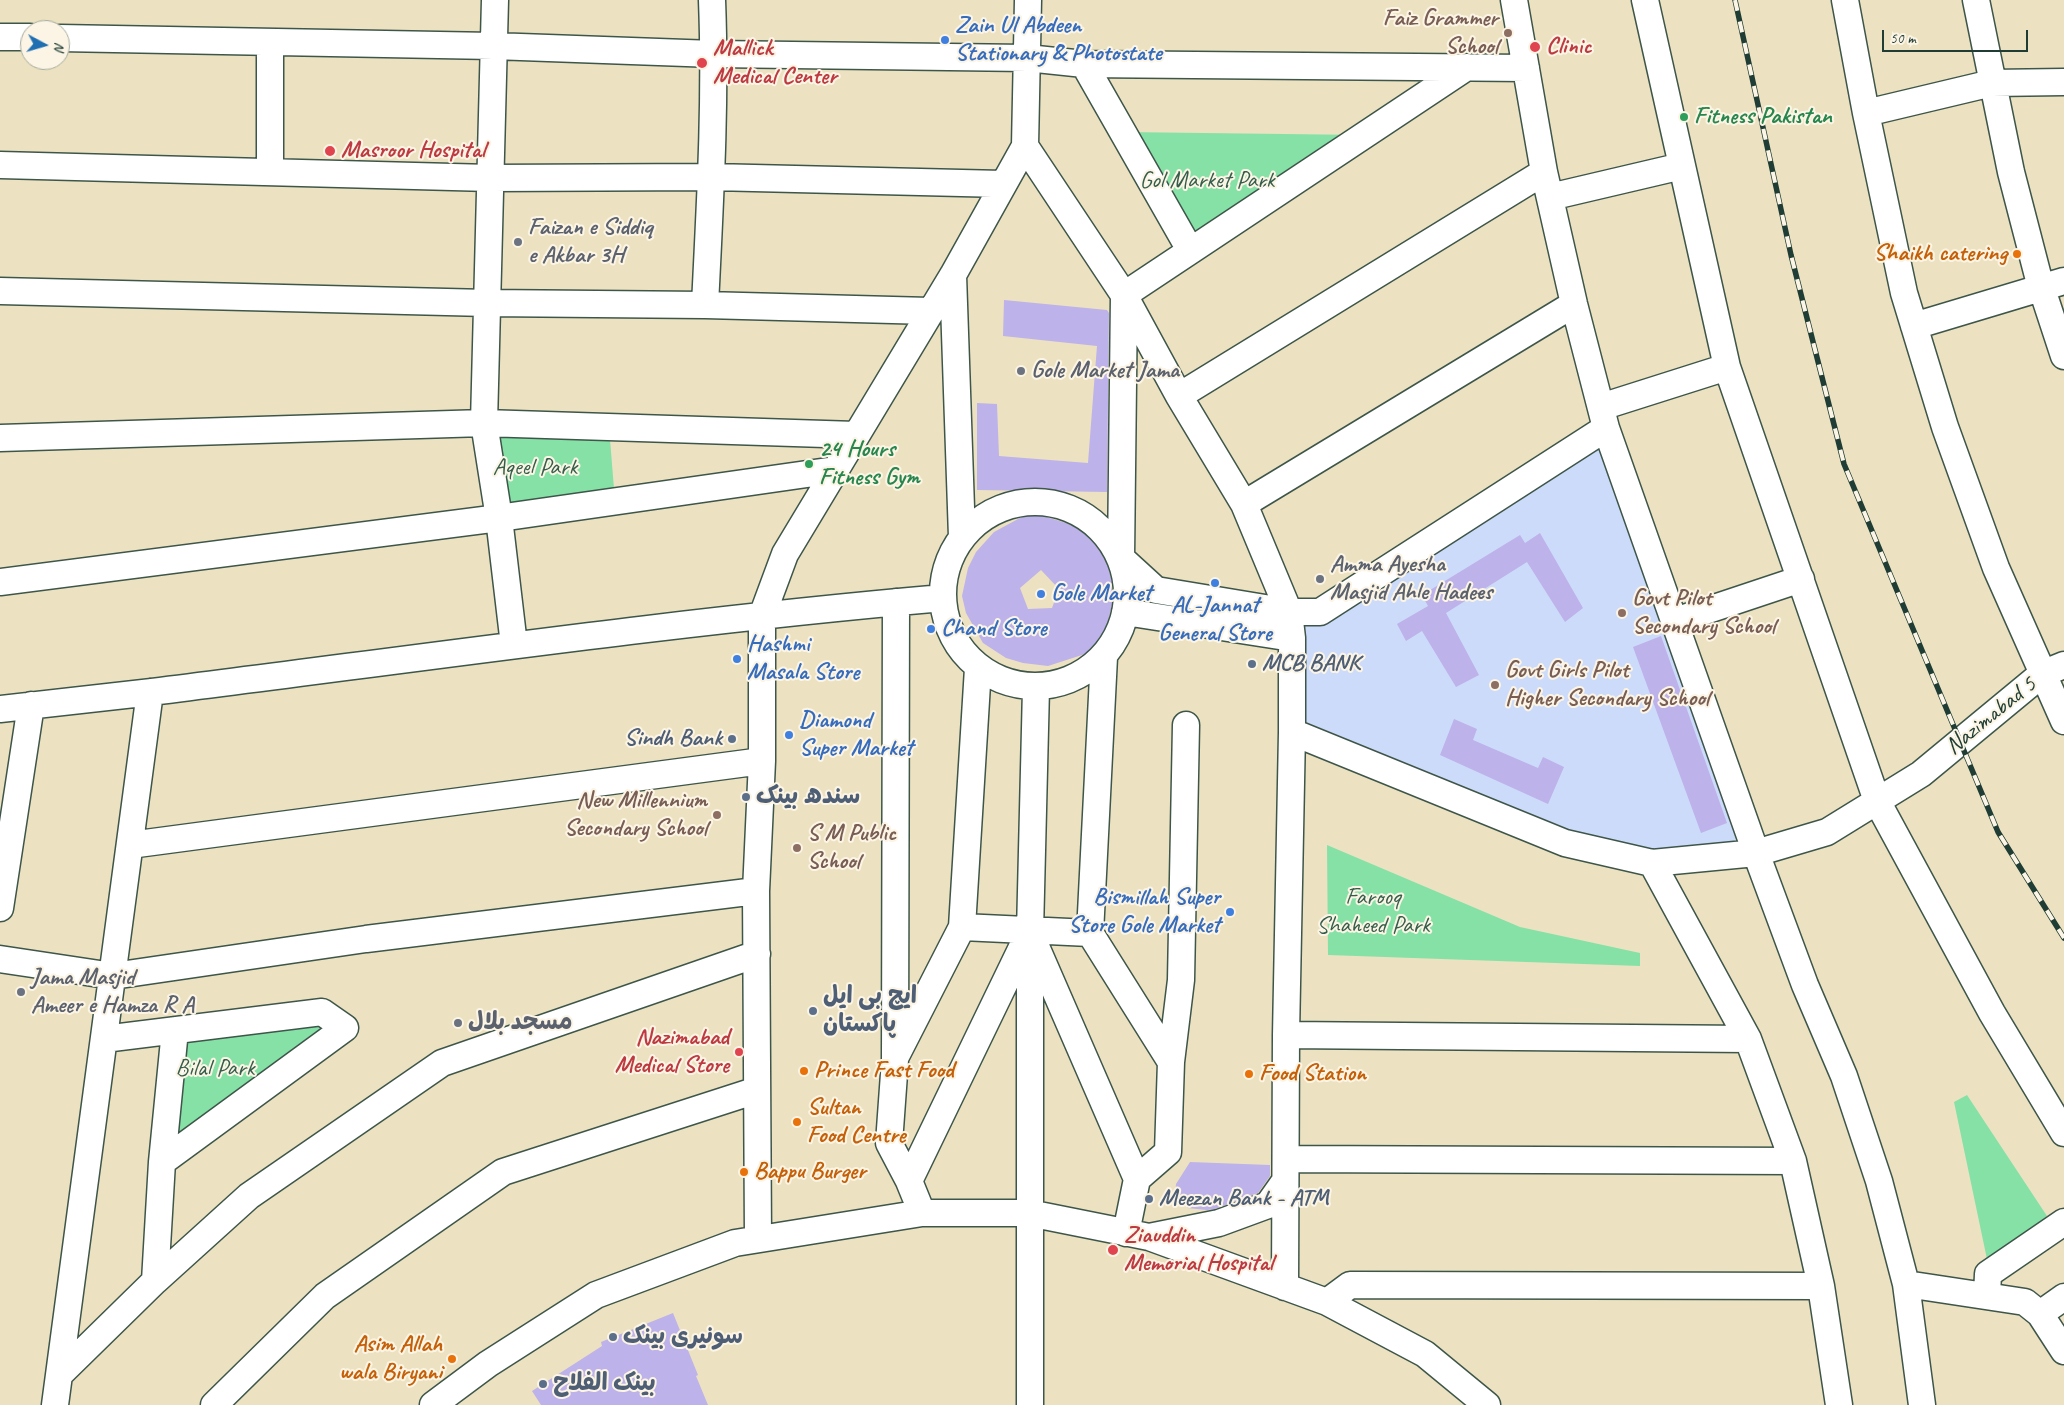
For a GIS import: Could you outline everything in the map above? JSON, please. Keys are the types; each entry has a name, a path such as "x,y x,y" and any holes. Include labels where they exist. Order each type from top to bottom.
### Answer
{"street":[{"path":"495,0 484,423 499,518 514,645"},
{"path":"705,305 712,177 714,54 712,0"},
{"path":"758,1239 756,891 762,761 762,616 785,554 953,275 1025,146 1028,0"},
{"path":"1514,0 1547,185 1574,304 1604,418 1756,853 1805,984 1844,1076 1879,1181 1906,1284 1922,1405"},
{"path":"1645,0 1727,367 1877,801 1992,1014 2064,1133"},
{"path":"1845,0 1866,113 1904,293 1914,326 1945,427 1992,559 2053,670 2064,721"},
{"path":"1976,0 2011,172 2053,285 2064,356"},
{"path":"0,37 20,38"},
{"path":"70,38 494,46 714,54 1027,58 1084,64 1526,68"},
{"path":"270,42 270,172"},
{"path":"1084,64 1190,250"},
{"path":"1124,295 1467,67"},
{"path":"1866,113 1992,83 2064,82"},
{"path":"1025,146 1124,295 1178,396 1244,504 1289,612 1292,638 1292,732 1286,1035 1285,1287"},
{"path":"0,165 490,178 712,177 1003,184"},
{"path":"1178,396 1547,185 1682,166"},
{"path":"953,275 962,537"},
{"path":"1914,326 2053,285"},
{"path":"0,291 487,303 705,305 930,311"},
{"path":"1124,295 1121,558 1129,595 1122,629 1104,656 1089,670 1060,684 1036,688 1001,681 978,668 956,644 946,619 943,598 947,566 962,537 992,511 1023,501 1055,503 1077,510 1103,530 1121,558 1156,590 1289,612 1320,612 1604,418 1727,367"},
{"path":"1244,504 1574,304"},
{"path":"0,438 484,423 856,435"},
{"path":"0,582 499,518 835,470"},
{"path":"1675,621 1801,579"},
{"path":"0,709 150,692 514,645 762,616 943,598"},
{"path":"896,602 894,1060 889,1143 909,1180 922,1214"},
{"path":"1125,612 1292,638"},
{"path":"1104,656 1090,933 1171,1062"},
{"path":"894,1060 962,927 978,668"},
{"name":"Nazimabad 5","path":"1292,732 1565,843 1652,863 1756,853 1827,832 1921,774 2053,670"},
{"path":"1030,1405 1030,932 1036,688"},
{"path":"56,1405 150,692"},
{"path":"0,908 31,706"},
{"path":"1137,1179 1168,1152 1171,1062 1181,980 1186,725"},
{"path":"130,845 762,761"},
{"path":"1652,863 1748,1039 1793,1161 1821,1286 1839,1405"},
{"path":"0,959 112,976 366,939 756,891"},
{"path":"962,927 1030,932 1090,933"},
{"path":"909,1180 1030,932"},
{"path":"1030,932 1137,1179 1137,1235"},
{"path":"60,1374 154,1282 249,1196 442,1063 757,954"},
{"path":"104,1039 322,1012 344,1028 162,1162"},
{"path":"154,1282 162,1162 175,1030"},
{"path":"1286,1035 1748,1039"},
{"path":"214,1405 325,1296 503,1172 757,1090"},
{"path":"1285,1170 1793,1161"},
{"path":"1137,1235 1219,1223 1268,1205 1285,1170"},
{"path":"434,1405 488,1364 596,1294 736,1243 922,1214 1029,1213 1137,1235 1327,1302 1426,1354 1487,1405"},
{"path":"1987,1296 1988,1274 2064,1222"},
{"path":"1906,1284 2025,1302 2040,1314 2064,1351"},
{"path":"1327,1302 1350,1285 1821,1286"},
{"path":"2040,1314 2064,1297"}],"shaded area":[{"name":"Govt Girls Pilot Higher Secondary School","path":"1606,428 1756,853 1652,863 1292,732 1289,612 1321,612"}],"green space":[{"name":"Gol Market Park","path":"1124,132 1364,135 1190,250"},
{"name":"Aqeel Park","path":"484,423 609,427 615,501 499,518"},
{"name":"Farooq Shaheed Park","path":"1327,845 1520,927 1640,953 1640,966 1328,955"},
{"name":"Bilal Park","path":"322,1012 345,1028 162,1162 175,1030"},
{"path":"1967,1095 2047,1216 1988,1264 1954,1102"}],"building":[{"path":"1004,300 1107,310 1109,313 1107,492 977,490 977,403 997,404 999,456 1088,463 1097,346 1003,336"},
{"path":"1031,512 1079,529 1098,545 1106,559 1112,582 1112,604 1107,627 1097,642 1085,654 1048,666 1023,663 1006,658 983,643 966,613 962,596 968,568 976,552 994,532","holes":["1041,570 1059,589 1052,608 1028,609 1020,588"]},
{"path":"1540,533 1583,608 1565,622 1527,562 1446,613 1479,675 1456,687 1422,631 1406,641 1397,624 1428,606 1422,595 1520,535 1525,543"},
{"path":"1661,636 1727,823 1701,833 1633,647"},
{"path":"1454,719 1477,729 1473,740 1538,768 1543,757 1564,767 1548,804 1440,755"},
{"path":"1190,1162 1270,1165 1270,1176 1258,1193 1215,1209 1187,1208 1187,1204 1175,1196 1176,1184"},
{"path":"673,1313 708,1405 541,1405 532,1391 602,1346 601,1342"}],"railway":[{"path":"1735,0 1791,255 1844,464 1998,832 2064,938"}],"place":[{"name":"Faiz Grammer School","path":"1508,33"},
{"name":"Zain Ul Abdeen Stationary & Photostate","path":"945,40"},
{"name":"Clinic","path":"1535,47"},
{"name":"Mallick Medical Center","path":"702,63"},
{"name":"Fitness Pakistan","path":"1684,117"},
{"name":"Masroor Hospital","path":"330,151"},
{"name":"Faizan e Siddiq e Akbar 3H","path":"518,242"},
{"name":"Shaikh catering","path":"2017,254"},
{"name":"Gole Market Jama","path":"1021,371"},
{"name":"24 Hours Fitness Gym","path":"809,464"},
{"name":"Amma Ayesha Masjid Ahle Hadees","path":"1320,579"},
{"name":"AL-Jannat General Store","path":"1215,583"},
{"name":"Gole Market","path":"1041,594"},
{"name":"Govt Pilot Secondary School","path":"1622,613"},
{"name":"Chand Store","path":"931,629"},
{"name":"Hashmi Masala Store","path":"737,659"},
{"name":"MCB BANK","path":"1252,664"},
{"name":"Govt Girls Pilot Higher Secondary School","path":"1495,685"},
{"name":"Diamond Super Market","path":"789,735"},
{"name":"Sindh Bank","path":"732,739"},
{"name":"سندھ بینک","path":"746,797"},
{"name":"New Millennium Secondary School","path":"717,815"},
{"name":"S M Public School","path":"797,848"},
{"name":"Bismillah Super Store Gole Market","path":"1230,912"},
{"name":"Jama Masjid Ameer e Hamza R A","path":"21,992"},
{"name":"ایچ بی ایل پاکستان","path":"813,1011"},
{"name":"مسجد بلال","path":"458,1023"},
{"name":"Nazimabad Medical Store","path":"739,1052"},
{"name":"Prince Fast Food","path":"804,1071"},
{"name":"Food Station","path":"1249,1074"},
{"name":"Sultan Food Centre","path":"797,1122"},
{"name":"Bappu Burger","path":"744,1172"},
{"name":"Meezan Bank - ATM","path":"1149,1199"},
{"name":"Ziauddin Memorial Hospital","path":"1113,1250"},
{"name":"سونیری بینک","path":"613,1337"},
{"name":"Asim Allah wala Biryani","path":"452,1359"},
{"name":"بینک الفلاح","path":"543,1384"}]}
